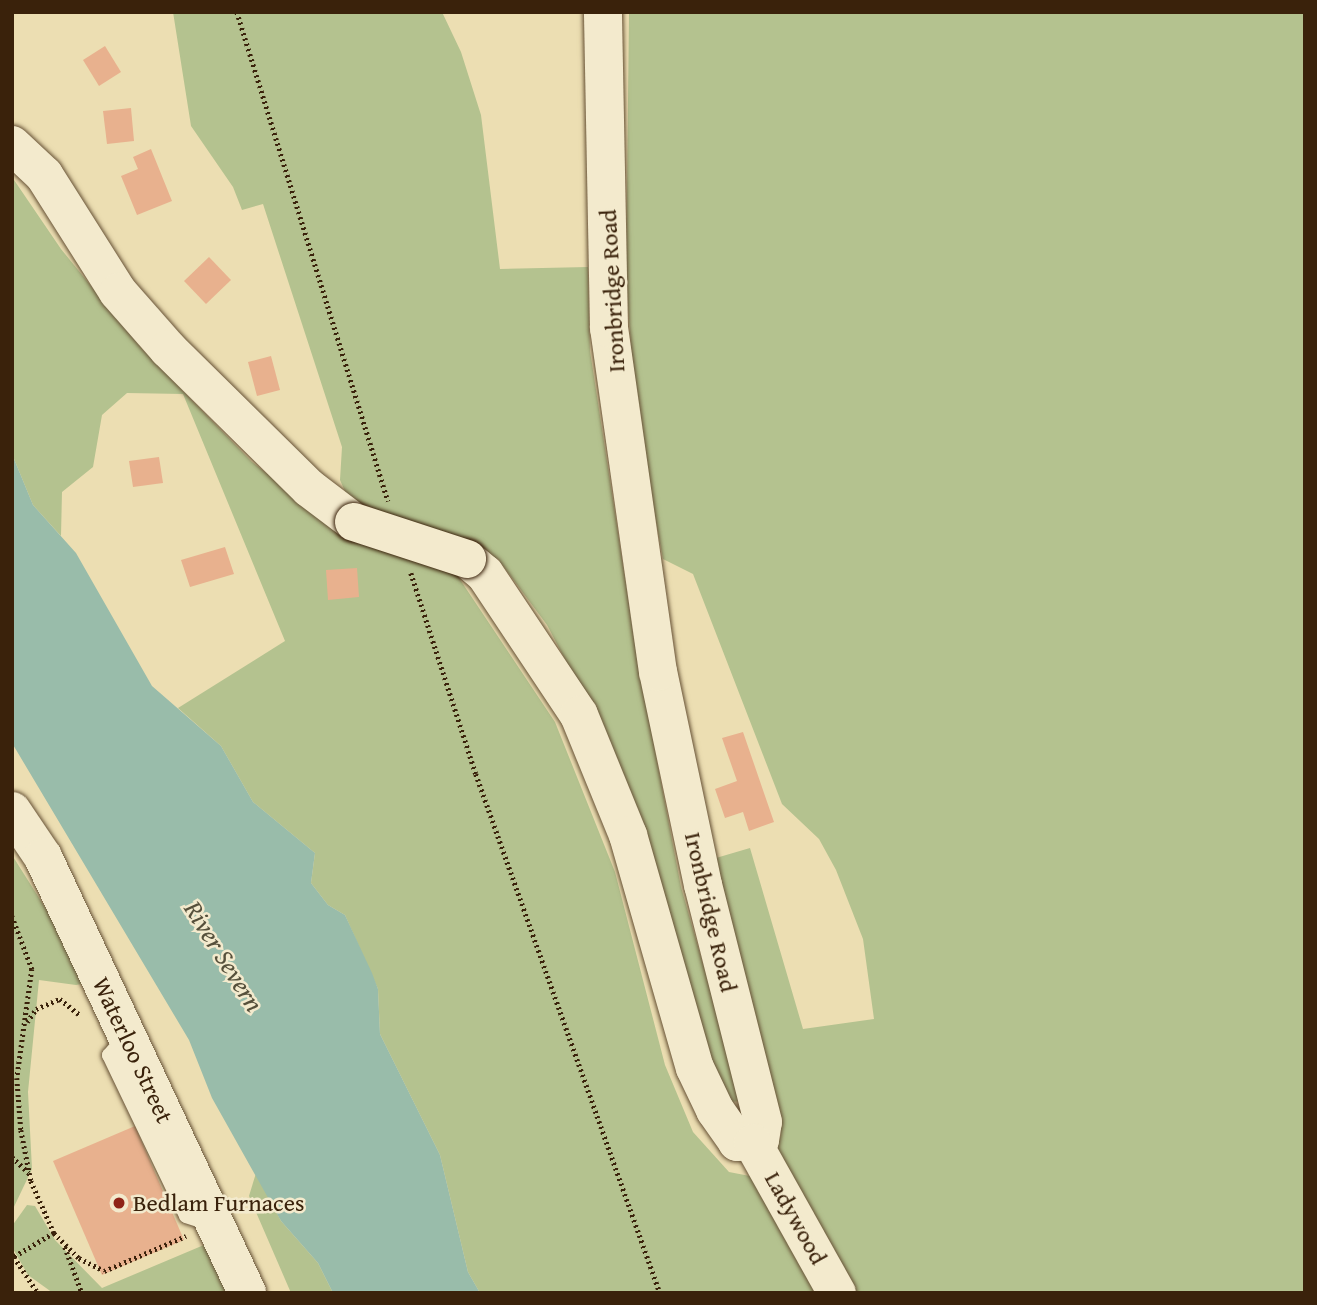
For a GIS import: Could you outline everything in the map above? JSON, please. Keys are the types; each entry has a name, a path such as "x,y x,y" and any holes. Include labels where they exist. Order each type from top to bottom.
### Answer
{"main road":[{"name":"Ironbridge Road","path":"603,12 609,328 658,672 703,885 763,1122 760,1140 753,1143"},
{"path":"12,145 44,175 118,292 159,340 309,488 354,522 467,559 485,574 579,715 628,835 695,1068 730,1133 737,1142 753,1143"},
{"name":"Waterloo Street","path":"12,811 43,857 127,1034 212,1224 247,1293"},
{"name":"Ladywood","path":"753,1143 837,1293"}],"path":[{"path":"237,12 392,514"},
{"path":"409,566 475,775 660,1293"},
{"path":"12,916 32,969 17,1078 29,1173 54,1233 79,1258 104,1271 212,1224"},
{"path":"26,1023 48,1002 60,999 70,1006"},
{"path":"12,1157 29,1173"},
{"path":"38,1293 13,1256 54,1233"},
{"path":"63,1242 82,1293"}],"green space":[{"path":"173,12 442,12 461,52 481,115 500,269 588,267 590,351 637,656 681,887 742,1101 728,1102 711,1064 597,720 547,625 498,559 348,498 340,480 342,447 263,204 242,210 233,187 191,126"},
{"path":"629,12 1305,12 1305,1293 480,1293 468,1272 440,1155 380,1034 378,989 345,915 328,905 311,883 315,853 253,802 221,746 178,708 285,641 183,394 127,393 102,415 93,467 62,492 61,536 33,505 12,454 12,177 61,249 143,350 252,462 357,543 455,572 555,722 615,872 665,1065 693,1132 729,1172 755,1177 769,1169 781,1135 716,858 750,848 803,1029 874,1019 863,939 836,870 819,839 782,804 693,574 663,559 636,415 626,277"},
{"path":"12,855 92,982 76,985 39,980 28,1092 32,1169 12,1211"},
{"path":"256,1173 281,1221 318,1263 333,1293 291,1293 249,1196"},
{"path":"27,1205 35,1206 55,1240 102,1288 211,1242 236,1293 53,1293 28,1275 12,1247 12,1226"}],"water":[{"name":"River Severn","path":"12,454 33,505 76,553 152,686 221,746 253,802 315,853 311,883 328,905 345,915 372,973 378,989 380,1034 440,1155 468,1272 480,1293 333,1293 318,1263 281,1221 212,1098 189,1040 12,743"}],"building":[{"path":"105,46 121,72 99,86 83,60"},
{"path":"131,108 134,141 107,144 103,111"},
{"path":"151,149 172,201 137,215 121,176 138,169 133,157"},
{"path":"209,257 231,280 206,304 184,281"},
{"path":"271,356 280,390 257,396 248,362"},
{"path":"159,457 163,483 133,487 129,461"},
{"path":"225,547 234,574 190,587 181,560"},
{"path":"357,568 359,597 328,600 326,570"},
{"path":"743,732 774,822 749,831 743,812 725,818 715,789 737,781 722,738"},
{"path":"135,1126 184,1240 102,1275 53,1161"}],"place":[{"name":"Bedlam Furnaces","path":"119,1203"}]}
